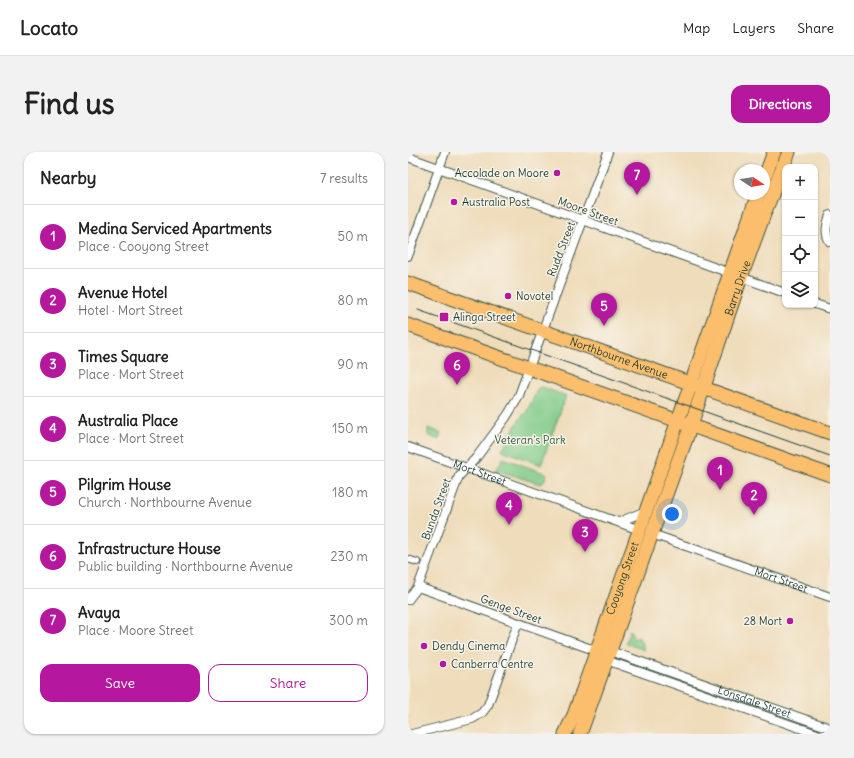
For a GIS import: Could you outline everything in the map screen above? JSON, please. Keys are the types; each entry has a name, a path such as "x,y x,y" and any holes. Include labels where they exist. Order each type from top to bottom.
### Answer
{"main road":[{"path":"770,164 774,152"},
{"name":"Barry Drive","path":"736,275 766,209 789,152"},
{"name":"Barry Drive","path":"685,423 736,275 756,200"},
{"name":"Northbourne Avenue","path":"408,283 830,433"},
{"path":"408,325 830,475"},
{"name":"Cooyong Street","path":"646,532 648,506 685,423"},
{"name":"Cooyong Street","path":"580,734 604,654 631,574 685,423"},
{"name":"Cooyong Street","path":"565,734 604,654"}],"street":[{"path":"408,256 445,152"},
{"name":"Rudd Street","path":"529,368 608,152"},
{"name":"Moore Street","path":"408,157 782,292"},
{"path":"830,215 826,229 830,242"},
{"path":"818,305 830,309"},
{"name":"Bunda Street","path":"408,600 418,588 459,476 468,468 513,408 529,368"},
{"name":"Mort Street","path":"408,447 830,597"},
{"path":"619,522 643,512 648,506"},
{"path":"408,559 417,562"},
{"name":"Genge Street","path":"418,588 604,654"},
{"path":"412,734 472,720 482,712 488,705 518,623"},
{"name":"Lonsdale Street","path":"604,654 679,675 830,728"},
{"name":"Lonsdale Street","path":"604,654 676,684 817,734"},
{"path":"676,684 679,675"}],"shaded area":[{"path":"408,171 413,180 408,195"}],"green space":[{"name":"Veteran's Park","path":"542,387 566,396 541,465 502,450 519,420 527,411 538,388"},
{"path":"428,428 441,433 438,440 428,435"},
{"path":"503,458 547,474 544,482 540,484 496,470"},
{"path":"630,630 634,639 639,637 644,650 626,642"}],"tram line":[{"path":"418,310 830,456"}],"place":[{"name":"Accolade on Moore","path":"557,173"},
{"name":"Avaya","path":"637,195"},
{"name":"Australia Post","path":"454,202"},
{"name":"Novotel","path":"508,296"},
{"name":"Alinga Street","path":"444,317"},
{"name":"Pilgrim House","path":"604,326"},
{"name":"Infrastructure House","path":"457,385"},
{"name":"Medina Serviced Apartments","path":"720,490"},
{"name":"Avenue Hotel","path":"754,515"},
{"name":"Australia Place","path":"509,525"},
{"name":"Times Square","path":"585,552"},
{"name":"28 Mort","path":"790,621"},
{"name":"Dendy Cinema","path":"424,646"},
{"name":"Canberra Centre","path":"443,664"}]}
